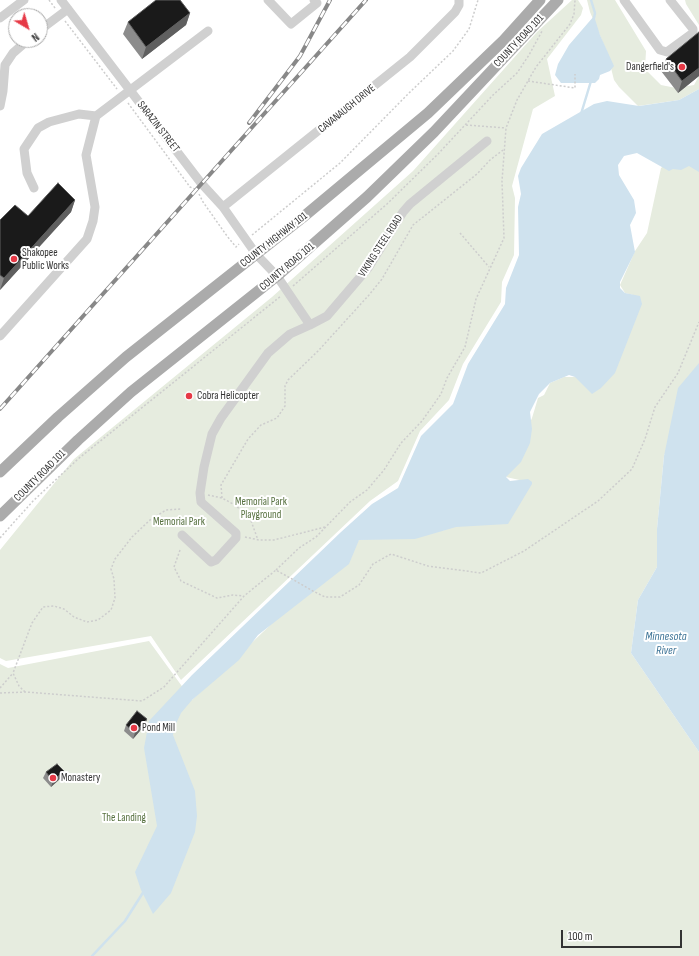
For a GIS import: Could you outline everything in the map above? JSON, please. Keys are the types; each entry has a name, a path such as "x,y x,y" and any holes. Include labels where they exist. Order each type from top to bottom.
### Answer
{"main road":[{"name":"COUNTY HIGHWAY 101","path":"0,472 101,378 380,154 448,95 504,40 540,0"},
{"name":"COUNTY ROAD 101","path":"0,516 78,440 127,396 277,276 340,222 395,171 441,125 557,1"}],"street":[{"path":"0,18 12,4 24,0"},
{"name":"SARAZIN STREET","path":"61,0 64,12 126,93 201,184 223,207 256,254"},
{"path":"268,0 291,24 317,3 314,0"},
{"name":"CAVANAUGH DRIVE","path":"223,207 410,57 455,12 460,5 459,0"},
{"path":"624,0 660,50 667,52 693,35 693,29 670,0"},
{"path":"48,24 64,12"},
{"path":"0,336 87,239 93,221 95,207 86,155 96,116 208,31"},
{"path":"0,106 4,91 5,65 13,53 19,48"},
{"path":"34,188 27,173 24,149 38,128 49,122 79,114 96,116"},
{"name":"VIKING STEEL ROAD","path":"200,493 207,452 212,434 221,418 274,346 290,334 327,316 368,268 403,212 410,204 487,141"},
{"path":"256,254 277,276 310,325"},
{"path":"182,535 211,562 216,560 237,535 204,507 201,502 200,493"}],"path":[{"path":"49,0 64,12 126,93 190,187 196,190 202,202 236,246 340,163 453,51 469,29 478,0"},
{"path":"0,693 26,692 142,701 164,687 244,596 276,570 299,548 327,527 350,502 367,490 375,481 401,442 432,410 465,347 476,299 489,267 504,238 505,228 502,181 506,128 517,100 528,81 546,52 570,24 574,14 575,0"},
{"path":"528,81 575,88 575,74"},
{"path":"466,125 506,128"},
{"path":"222,498 221,485 248,439 261,425 277,418 285,406 285,386 288,380 318,351 382,279 414,225 477,174 490,160 504,150"},
{"path":"460,233 489,267"},
{"path":"276,570 317,593 325,596 340,597 359,585 374,564 390,554 428,566 481,573 524,551 593,505 632,469 645,439 655,407 678,373 699,322"},
{"path":"200,493 222,498 235,505 250,518 259,540"},
{"path":"0,688 13,673 32,623 43,607 54,606 64,609 74,617 87,622 98,620 111,610 115,598 114,579 111,569 115,559 132,537 150,520 166,510 182,509"},
{"path":"237,535 259,540 274,540 327,527"},
{"path":"180,550 174,568 181,581 217,598 233,595 244,596"},
{"path":"13,673 20,686 26,692"}],"green space":[{"name":"Memorial Park","path":"572,0 578,0 583,8 581,15 547,59 555,96 533,109 512,186 515,198 514,255 502,282 501,302 463,364 449,400 420,431 398,481 370,501 181,680 151,636 6,661 0,658 0,550 74,459 272,297 413,171 537,32"},
{"path":"587,0 615,0 646,51 645,69 661,85 676,88 694,85 699,76 699,89 679,100 638,106 614,80 607,52 590,12"},
{"path":"685,0 699,0 699,25 686,4"},
{"name":"The Landing","path":"699,135 699,364 664,456 657,529 657,567 638,600 631,653 699,752 699,956 0,956 0,664 8,668 149,641 192,700 359,540 445,530 524,481 506,477 532,418 538,398 544,395 550,383 564,377 575,377 633,295 625,293 620,285 635,251 647,233 661,168"}],"water":[{"path":"594,16 600,35 614,66 610,71 600,75 599,79 595,83 561,83 555,75 558,64 569,45"},
{"path":"699,89 699,172 689,166 681,170 673,169 669,171 637,153 624,156 618,165 619,175 634,200 636,213 630,225 635,252 620,282 620,288 625,293 640,296 642,304 615,373 601,388 592,394 575,377 569,375 550,383 539,394 530,412 532,429 530,443 521,462 506,477 510,481 528,479 532,482 532,484 508,524 456,527 415,539 359,540 349,564 258,635 239,660 192,700 181,713 174,728 173,735 195,791 197,816 195,832 171,893 153,914 141,890 135,872 157,826 144,748 149,721 192,675 341,532 372,504 398,488 421,436 453,404 468,364 505,304 506,288 519,255 518,207 521,194 518,176 521,168 542,134 594,104 607,101 639,106 646,105 679,100"},
{"name":"Minnesota River","path":"699,363 699,752 631,653 638,600 657,567 657,529 664,456 678,388"}],"building":[{"path":"156,0 180,0 190,13 146,47 128,22"},
{"path":"699,32 699,68 682,81 666,59"},
{"name":"Shakopee Public Works","path":"58,183 75,200 4,278 0,275 0,220 15,205 28,216"},
{"path":"137,711 147,719 135,733 126,725"},
{"path":"57,764 64,771 53,781 46,772"}],"waterway":[{"path":"591,0 595,13 594,18"},
{"path":"581,114 591,81"},
{"path":"92,956 125,921 144,891"}],"railway":[{"path":"249,123 300,56 330,0"},
{"path":"0,409 366,0"}],"place":[{"name":"Dangerfield's","path":"682,67"},
{"name":"Shakopee Public Works","path":"14,259"},
{"name":"Cobra Helicopter","path":"189,396"},
{"name":"Pond Mill","path":"134,728"},
{"name":"Monastery","path":"53,778"}],"park label":[{"name":"Memorial Park Playground","path":"261,508"}]}
